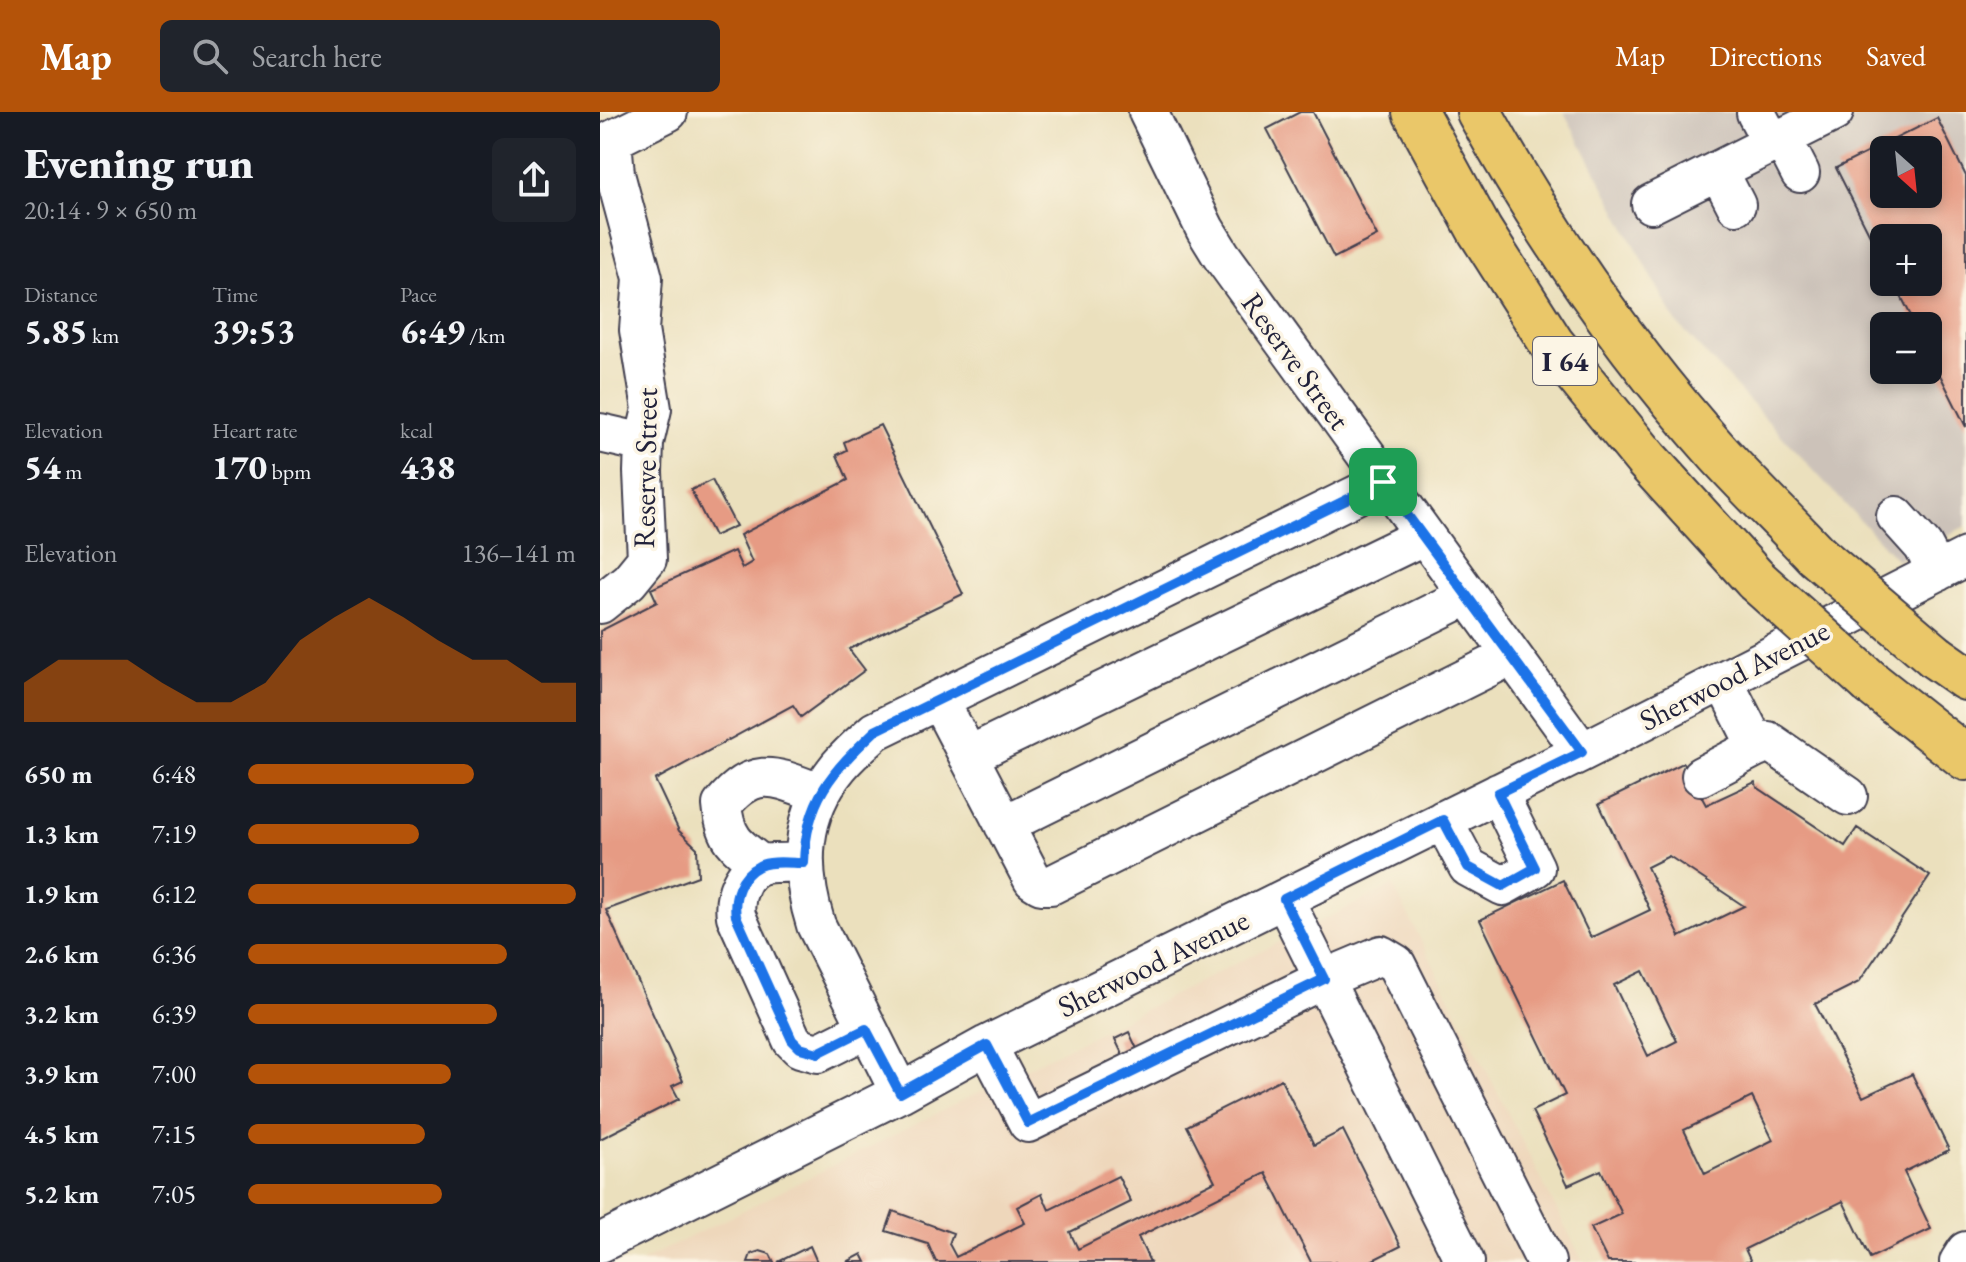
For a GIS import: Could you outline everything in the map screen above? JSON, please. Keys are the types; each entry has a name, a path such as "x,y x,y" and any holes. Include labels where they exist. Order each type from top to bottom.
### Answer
{"highway":[{"name":"I 64","path":"1415,112 1480,231 1552,344 1646,459 1756,580 1871,683 1966,758"},
{"name":"I 64","path":"1479,112 1513,173 1577,273 1646,366 1719,454 1816,555 1951,667"}],"street":[{"name":"Reserve Street","path":"600,604 629,581 647,559 643,472 644,443 652,409 639,330 643,278 606,138 668,112"},
{"name":"Reserve Street","path":"1148,112 1205,229 1221,255 1582,752"},
{"path":"1651,204 1718,170 1770,131 1834,112"},
{"path":"1770,131 1800,173"},
{"path":"1718,170 1736,205"},
{"path":"600,433 644,443"},
{"path":"900,1093 816,925 806,895 804,863 808,827 819,793 840,765 875,731 1383,482"},
{"path":"1896,516 1923,546 1951,564"},
{"path":"968,756 1423,536"},
{"name":"Sherwood Avenue","path":"600,1243 900,1093 987,1045 1582,752 1951,564"},
{"path":"1004,825 1467,596"},
{"path":"939,700 1033,880 1041,885 1051,885 1511,656"},
{"path":"1723,680 1757,747"},
{"path":"1701,776 1768,741 1848,796"},
{"path":"761,864 736,846 724,826 722,805 736,787 755,777 774,776 819,793"},
{"path":"1443,820 1468,867 1503,886 1535,868 1498,793"},
{"path":"804,863 761,864 748,874 738,888 734,906 736,916 792,1040 800,1048 818,1053 866,1029"},
{"path":"1284,899 1465,1262"},
{"path":"987,1045 1028,1123 1324,979 1381,955 1396,964 1546,1262"},
{"path":"1959,1262 1966,1251"}],"shaded area":[{"path":"1564,112 1966,112 1966,526 1897,560 1676,322"},
{"path":"1393,885 1583,1262 640,1262"}],"building":[{"path":"1300,112 1313,112 1377,236 1334,258 1267,129"},
{"path":"1937,118 1966,176 1966,427 1942,379 1942,312 1909,312 1901,296 1942,296 1942,224 1870,224 1870,235 1836,168 1870,151 1870,208 1942,208 1942,136 1901,136"},
{"path":"880,425 963,594 849,649 865,670 801,717 793,705 655,780 679,831 697,848 698,876 606,910 683,1081 672,1086 679,1099 600,1139 600,631 657,602 651,589 734,551 742,568 752,562 740,535 848,480 837,455 847,450 844,442"},
{"path":"712,480 736,526 714,536 691,490"},
{"path":"1683,763 1706,805 1755,782 1757,787 1845,846 1857,828 1930,876 1859,982 1815,1004 1863,1097 1912,1074 1949,1150 1904,1172 1931,1229 1870,1258 1843,1201 1745,1249 1751,1262 1608,1262 1591,1228 1622,1214 1601,1170 1568,1185 1532,1111 1565,1095 1480,920 1563,880 1591,938 1650,910 1599,804","holes":["1669,856 1744,906 1680,937 1647,867","1643,971 1677,1041 1648,1056 1614,985","1752,1097 1773,1140 1705,1174 1684,1130"]},
{"path":"1129,1032 1139,1053 1125,1060 1115,1039"},
{"path":"1281,1079 1314,1145 1343,1130 1401,1246 1369,1262 1311,1262 1266,1173 1138,1237 1150,1262 936,1262 928,1244 886,1231 893,1211 953,1233 949,1244 956,1257 1025,1223 1017,1207 1042,1194 1049,1210 1118,1176 1131,1202 1070,1232 1078,1249 1215,1181 1187,1126"},
{"path":"810,1246 817,1262 778,1262"},
{"path":"760,1251 770,1254 774,1262 748,1262 751,1254"},
{"path":"862,1254 866,1262 847,1262"}],"route":[{"path":"1383,482 1582,752 1498,793 1535,868 1503,886 1468,867 1443,820 1284,899 1324,979 1028,1123 987,1045 900,1093 866,1029 818,1053 800,1048 792,1040 736,916 734,906 738,888 748,874 761,864 804,863 808,827 819,793 840,765 875,731 1383,482"}]}
